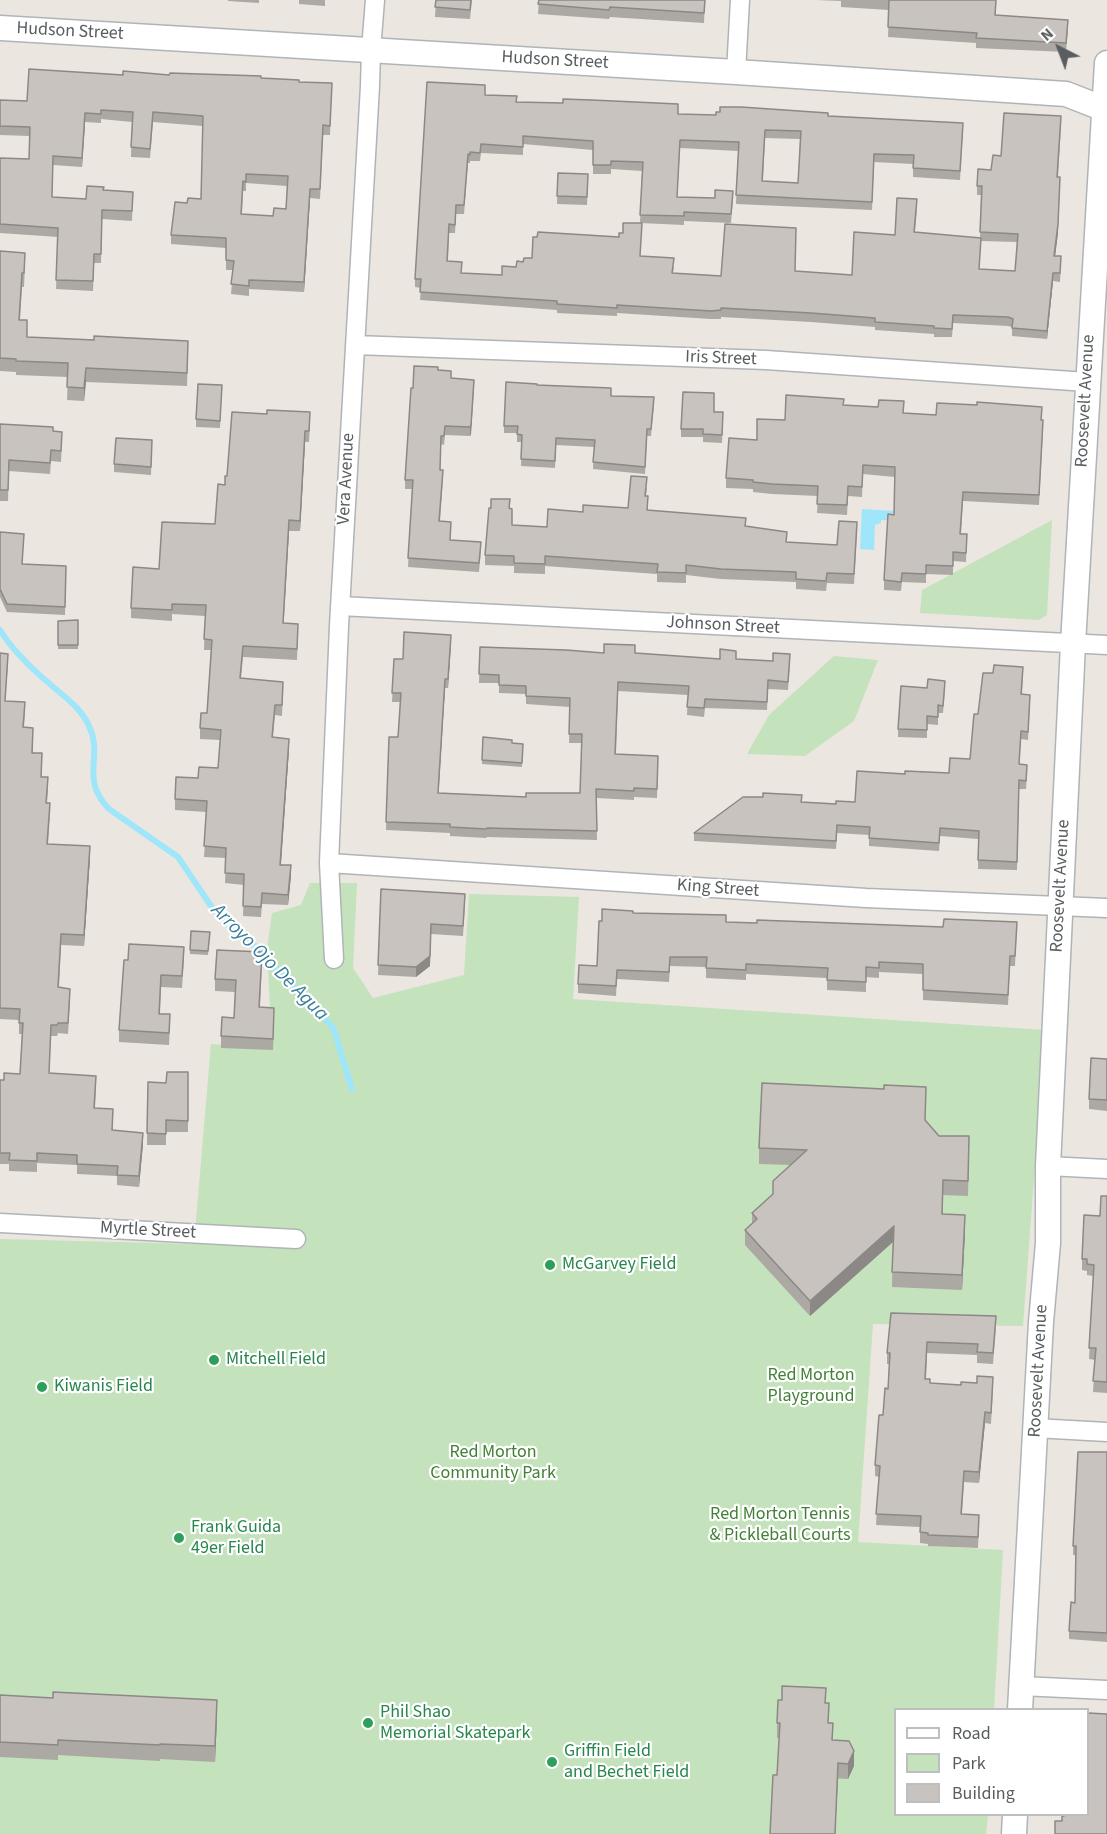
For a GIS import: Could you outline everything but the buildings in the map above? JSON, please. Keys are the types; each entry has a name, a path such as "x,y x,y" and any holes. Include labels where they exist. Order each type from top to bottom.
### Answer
{"street":[{"name":"Vera Avenue","path":"334,959 330,863 340,606 370,86 370,50 375,0"},
{"path":"736,72 740,0"},
{"name":"Hudson Street","path":"0,28 1066,94 1105,109"},
{"name":"Roosevelt Avenue","path":"1020,1708 1035,1428 1048,1243 1048,1166 1073,644 1107,63"},
{"name":"Iris Street","path":"355,345 766,360 1087,382"},
{"name":"Johnson Street","path":"340,606 1107,645"},
{"name":"King Street","path":"330,863 866,898 1107,908"},
{"path":"1048,1166 1107,1169"},
{"name":"Myrtle Street","path":"0,1223 296,1239"},
{"path":"1035,1428 1107,1431"},
{"path":"1021,1686 1107,1690"},
{"path":"1014,1834 1015,1816"}],"green space":[{"path":"1052,520 1047,615 1039,620 920,613 922,590"},
{"path":"834,656 878,660 854,721 805,756 747,754 769,715"},
{"name":"Red Morton Community Park","path":"310,883 357,883 353,968 373,998 464,975 469,894 579,897 573,999 1045,1030 1023,1326 873,1324 858,1542 1003,1550 994,1708 894,1708 894,1816 988,1816 986,1834 0,1834 0,1239 194,1244 211,1044 272,1049 267,949 272,913 301,905"}],"water":[{"path":"862,509 896,511 896,521 881,520 881,523 875,525 874,550 860,549"}],"waterway":[{"name":"Arroyo Ojo De Agua","path":"0,630 23,659 73,704 86,720 93,737 93,777 100,798 109,809 178,857 211,906 236,933 258,948 283,977 333,1027 352,1089"}],"place":[{"name":"McGarvey Field","path":"550,1265"},
{"name":"Mitchell Field","path":"214,1360"},
{"name":"Kiwanis Field","path":"42,1387"},
{"name":"Frank Guida 49er Field","path":"179,1538"},
{"name":"Phil Shao Memorial Skatepark","path":"368,1723"},
{"name":"Griffin Field and Bechet Field","path":"552,1762"}],"park label":[{"name":"Red Morton Playground","path":"811,1386"},
{"name":"Red Morton Tennis & Pickleball Courts","path":"780,1525"}]}
